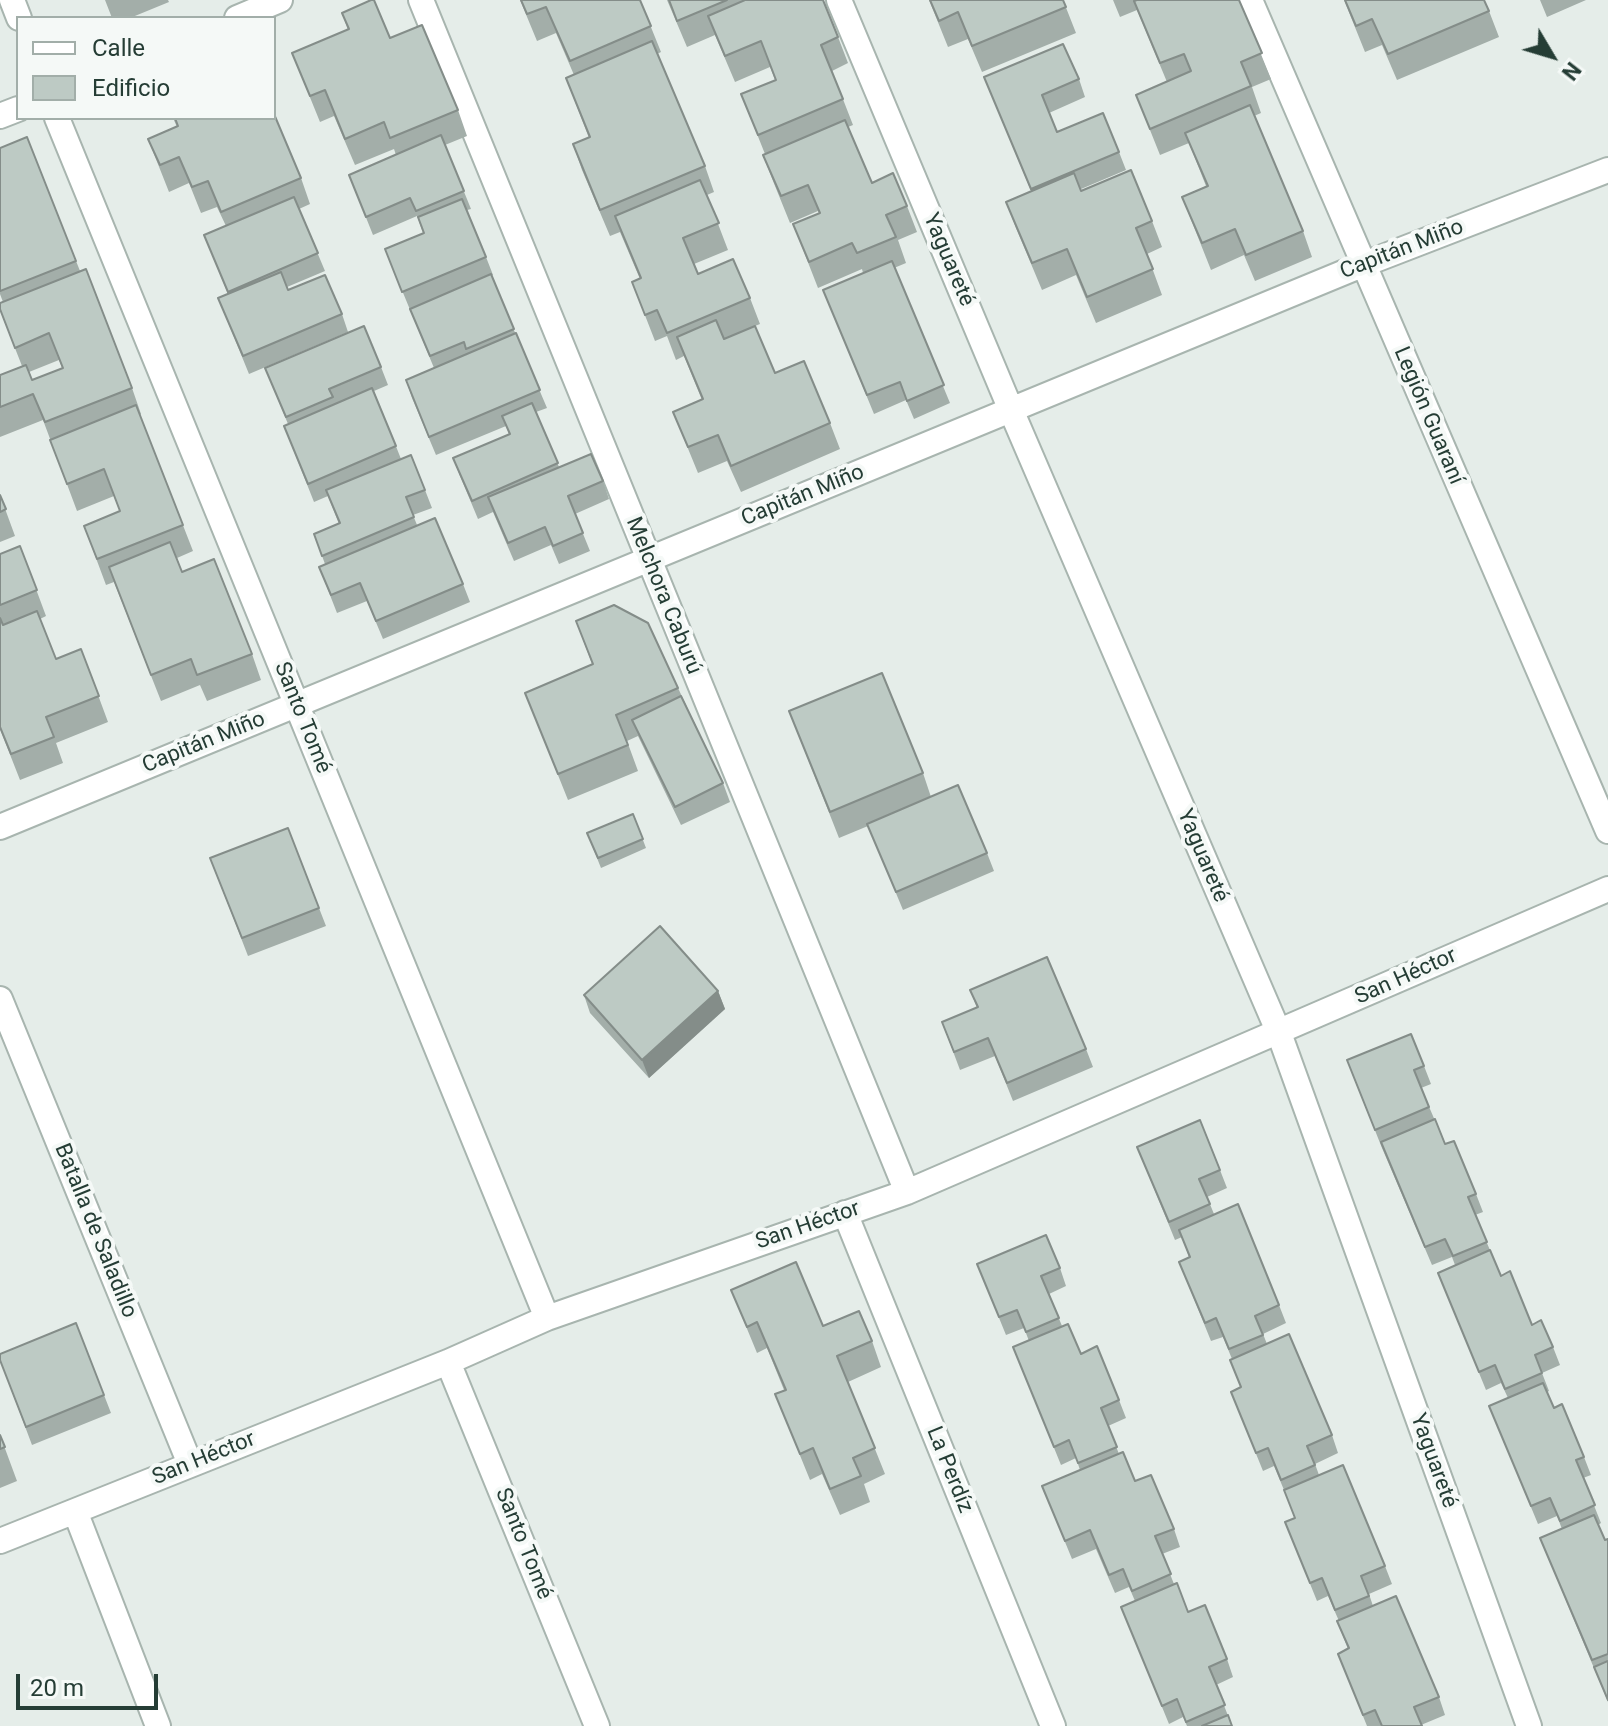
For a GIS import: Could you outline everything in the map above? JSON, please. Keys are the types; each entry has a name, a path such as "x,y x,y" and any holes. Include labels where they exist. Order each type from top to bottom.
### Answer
{"street":[{"path":"242,16 280,0"},
{"name":"Melchora Caburú","path":"421,0 907,1192"},
{"name":"Yaguareté","path":"839,0 1011,410 1279,1033 1529,1726"},
{"name":"Legión Guaraní","path":"1250,0 1608,831"},
{"name":"Santo Tomé","path":"58,120 547,1318"},
{"name":"Capitán Miño","path":"0,827 1362,265 1608,170"},
{"name":"San Héctor","path":"0,1541 448,1362 547,1318 907,1192 1608,889"},
{"name":"Batalla de Saladillo","path":"0,999 190,1464"},
{"name":"La Perdíz","path":"845,1213 1053,1726"},
{"name":"Santo Tomé","path":"448,1362 597,1726"},
{"path":"75,1511 158,1726"}],"building":[{"path":"374,0 390,38 422,25 458,110 390,138 384,122 345,139 325,90 310,96 292,53 349,29 342,13"},
{"path":"521,0 640,0 651,26 570,61 546,7 527,14"},
{"path":"669,0 727,0 677,21"},
{"path":"745,0 823,0 838,37 821,45 843,99 758,135 741,94 776,80 761,41 725,56 708,16"},
{"path":"930,0 1063,0 1066,7 972,46 958,12 939,21"},
{"path":"1239,0 1262,53 1241,62 1251,86 1150,129 1136,95 1191,71 1184,54 1160,63 1134,1"},
{"path":"1345,0 1484,0 1489,11 1388,54 1372,19 1356,26"},
{"path":"652,41 705,166 600,210 573,144 590,137 566,78"},
{"path":"1063,44 1079,79 1042,95 1057,132 1103,113 1119,152 1031,189 984,77"},
{"path":"1250,105 1303,231 1246,255 1235,229 1202,243 1182,197 1208,186 1185,133"},
{"path":"276,119 301,178 221,212 208,181 192,187 179,157 160,165 148,139 178,126 176,120"},
{"path":"845,120 872,183 893,173 907,206 886,215 896,237 857,253 852,243 809,262 793,224 820,213 808,185 781,196 763,155"},
{"path":"441,135 464,191 416,211 410,198 366,217 349,175"},
{"path":"27,137 76,261 0,291 0,148"},
{"path":"1131,170 1152,221 1136,228 1153,269 1087,297 1067,249 1032,263 1006,202 1074,173 1081,191"},
{"path":"700,180 719,223 683,238 698,274 733,259 750,298 667,333 657,310 645,315 632,282 641,278 615,216"},
{"path":"294,197 318,253 228,292 204,235"},
{"path":"462,199 486,257 402,292 385,249 424,233 418,217"},
{"path":"892,261 944,385 907,401 900,382 867,395 823,290"},
{"path":"86,269 132,388 45,422 33,394 0,407 0,375 26,365 32,380 63,368 49,333 15,348 0,303"},
{"path":"281,272 288,290 325,275 342,314 243,356 218,298"},
{"path":"491,274 514,329 466,349 464,342 430,356 410,309"},
{"path":"716,320 724,339 755,326 775,373 804,361 830,423 731,466 718,435 688,447 673,412 703,399 677,337"},
{"path":"364,326 381,367 329,389 333,397 286,417 265,368"},
{"path":"516,333 540,390 429,437 406,380"},
{"path":"372,388 396,446 308,484 284,426"},
{"path":"532,403 558,463 472,501 453,458 510,434 502,416"},
{"path":"136,405 183,525 97,559 84,526 120,511 104,469 67,484 50,440"},
{"path":"591,454 603,481 568,496 583,533 553,546 545,527 508,543 488,497"},
{"path":"411,455 425,490 406,497 414,517 322,556 314,534 340,523 326,490"},
{"path":"0,495 6,509 0,512"},
{"path":"435,518 463,584 376,621 360,583 331,595 319,567"},
{"path":"170,542 182,572 214,559 252,654 197,675 191,659 151,675 109,567"},
{"path":"20,546 37,590 0,605 0,554"},
{"path":"614,605 648,623 678,688 616,715 628,745 558,774 525,693 593,664 576,621"},
{"path":"37,611 56,659 81,649 99,696 46,717 54,737 11,754 0,727 0,618 3,625"},
{"path":"882,673 923,773 830,812 789,711"},
{"path":"681,696 723,783 675,807 632,720"},
{"path":"958,785 987,853 896,892 867,824"},
{"path":"633,814 643,839 598,858 587,833"},
{"path":"288,828 319,908 242,938 210,858"},
{"path":"660,926 718,991 642,1060 584,995"},
{"path":"1047,957 1086,1049 1007,1083 988,1038 954,1052 942,1022 978,1007 970,990"},
{"path":"1411,1034 1424,1066 1414,1070 1429,1107 1375,1130 1347,1060"},
{"path":"1435,1119 1445,1144 1454,1141 1476,1194 1468,1197 1487,1242 1453,1256 1445,1239 1425,1247 1381,1142"},
{"path":"1200,1120 1220,1170 1199,1179 1210,1204 1169,1222 1137,1147"},
{"path":"1238,1204 1279,1305 1255,1316 1263,1335 1229,1349 1216,1318 1205,1323 1179,1262 1190,1257 1179,1230"},
{"path":"1046,1235 1060,1268 1041,1276 1059,1318 1026,1332 1017,1310 999,1317 977,1264"},
{"path":"1490,1250 1501,1276 1510,1271 1532,1325 1541,1320 1553,1347 1535,1355 1542,1373 1505,1389 1495,1365 1479,1372 1438,1273"},
{"path":"796,1262 823,1326 859,1311 872,1341 837,1356 875,1448 853,1458 861,1476 830,1489 813,1448 800,1454 775,1394 786,1390 757,1322 747,1327 731,1290"},
{"path":"76,1323 104,1395 26,1427 0,1354"},
{"path":"1068,1324 1081,1354 1097,1346 1119,1400 1101,1408 1117,1447 1078,1463 1069,1440 1054,1447 1013,1347"},
{"path":"1289,1334 1332,1435 1307,1446 1315,1465 1281,1480 1268,1448 1256,1453 1231,1392 1241,1387 1230,1360"},
{"path":"1543,1383 1554,1408 1562,1404 1584,1457 1576,1460 1595,1505 1560,1521 1550,1498 1531,1506 1489,1406"},
{"path":"1123,1452 1135,1481 1151,1475 1174,1529 1155,1536 1171,1574 1132,1591 1123,1569 1109,1575 1090,1530 1065,1541 1042,1486"},
{"path":"1343,1465 1385,1566 1361,1576 1369,1596 1335,1610 1322,1578 1310,1583 1285,1522 1295,1518 1284,1490"},
{"path":"1594,1515 1605,1540 1608,1539 1608,1654 1592,1660 1540,1538"},
{"path":"1177,1583 1188,1612 1205,1605 1227,1659 1209,1667 1225,1705 1186,1722 1177,1699 1162,1706 1121,1607"},
{"path":"1396,1596 1439,1697 1414,1707 1422,1726 1382,1726 1375,1710 1363,1715 1338,1654 1349,1648 1337,1621"},
{"path":"1608,1661 1608,1700 1594,1667"},
{"path":"1228,1715 1232,1726 1202,1726"}]}
